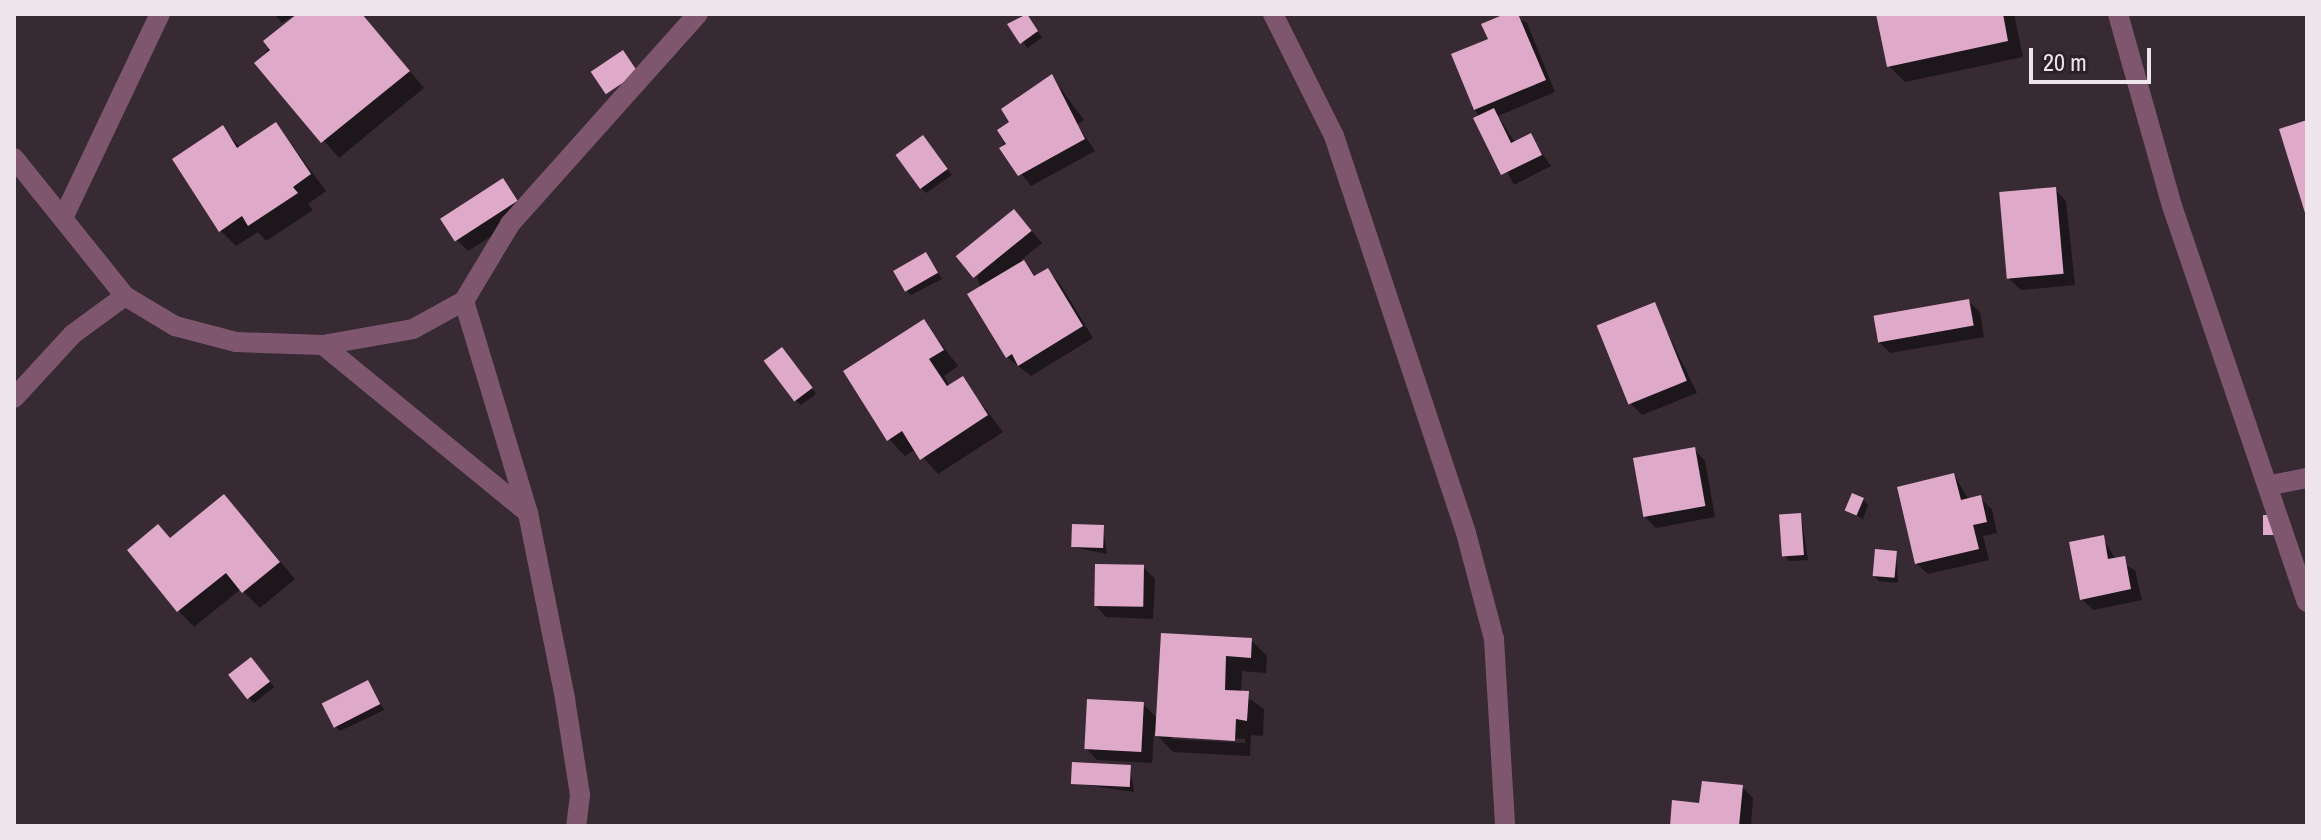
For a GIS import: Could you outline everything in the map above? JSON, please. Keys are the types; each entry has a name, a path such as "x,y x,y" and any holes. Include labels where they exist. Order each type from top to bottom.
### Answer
{"street":[{"path":"64,216 160,14"},
{"path":"14,158 64,216 125,296 175,326 236,342 323,345 413,329 464,301 510,224 698,14"},
{"path":"1273,14 1334,136 1466,533 1494,639 1505,826"},
{"path":"2118,14 2172,206 2271,485 2307,602"},
{"path":"14,398 73,334 125,296"},
{"path":"464,301 528,513 580,795 576,826"},
{"path":"323,345 528,513"},
{"path":"2271,485 2307,478"}],"building":[{"path":"297,14 362,14 410,71 321,143 254,63 270,50 263,41"},
{"path":"1027,14 1038,31 1020,44 1007,24"},
{"path":"1505,14 1518,14 1546,80 1474,110 1451,54 1488,39 1481,24"},
{"path":"1876,14 2003,14 2008,41 1887,67"},
{"path":"623,50 638,72 606,94 591,72"},
{"path":"1052,74 1085,139 1018,176 999,148 1006,144 997,130 1009,122 1001,109"},
{"path":"1494,108 1511,143 1531,133 1542,155 1501,175 1473,118"},
{"path":"2307,120 2307,216 2306,216 2279,129"},
{"path":"276,122 311,174 293,187 298,193 248,226 242,216 219,232 172,159 223,125 237,148"},
{"path":"923,135 948,169 920,189 895,155"},
{"path":"503,178 518,201 455,241 440,219"},
{"path":"2056,187 2064,274 2007,279 1999,192"},
{"path":"1014,209 1032,231 973,278 956,256"},
{"path":"926,252 938,273 905,292 893,271"},
{"path":"1024,260 1034,276 1048,268 1083,326 1018,366 1012,354 1006,358 967,294"},
{"path":"1969,299 1974,326 1878,342 1873,316"},
{"path":"1655,302 1687,381 1628,404 1597,326"},
{"path":"924,319 944,350 929,359 947,386 963,376 988,415 920,460 902,431 887,441 843,371"},
{"path":"782,347 813,388 794,402 764,361"},
{"path":"1695,447 1705,506 1643,517 1633,458"},
{"path":"1954,473 1961,500 1981,495 1987,522 1973,525 1979,549 1915,564 1897,487"},
{"path":"1852,493 1864,498 1857,516 1845,510"},
{"path":"224,494 280,562 242,593 226,573 177,612 127,550 158,524 170,538"},
{"path":"1801,513 1804,555 1782,556 1779,515"},
{"path":"2263,515 2275,515 2275,535 2263,535"},
{"path":"1072,524 1104,525 1103,548 1071,547"},
{"path":"2104,535 2108,559 2125,556 2131,589 2080,600 2069,542"},
{"path":"1875,549 1897,551 1895,578 1873,576"},
{"path":"1095,564 1144,565 1143,607 1094,606"},
{"path":"1161,633 1252,638 1251,658 1226,656 1225,690 1249,691 1247,721 1236,719 1235,741 1155,736"},
{"path":"251,657 270,681 247,699 228,675"},
{"path":"368,680 380,704 334,728 322,704"},
{"path":"1087,699 1144,702 1141,752 1084,749"},
{"path":"1072,762 1131,765 1130,787 1071,784"},
{"path":"1702,781 1743,785 1739,826 1670,826 1672,800 1699,803"}]}
